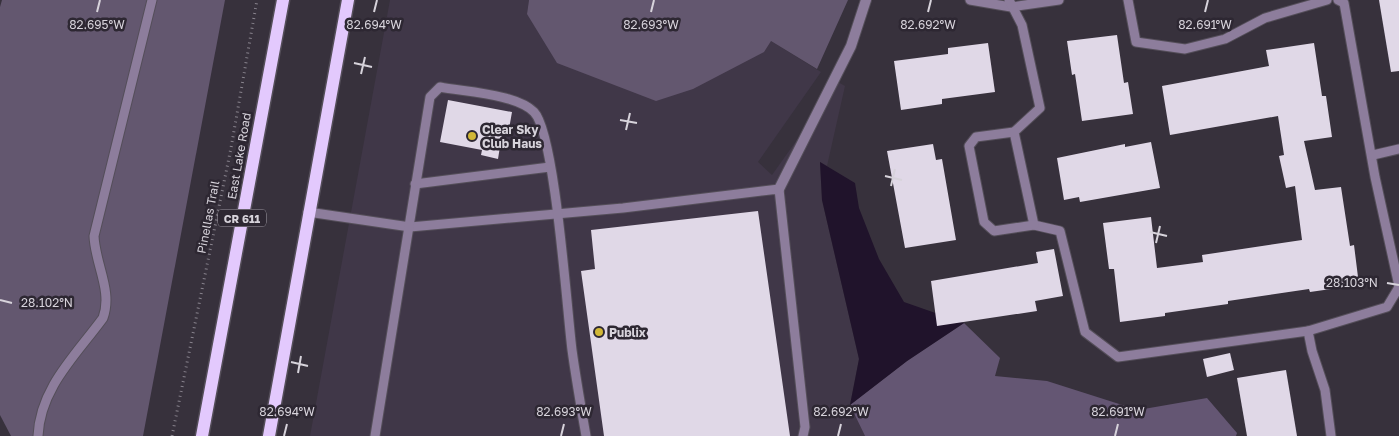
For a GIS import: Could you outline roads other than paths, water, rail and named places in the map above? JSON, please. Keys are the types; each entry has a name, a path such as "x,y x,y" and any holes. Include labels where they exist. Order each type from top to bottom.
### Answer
{"main road":[{"name":"East Lake Road","path":"202,436 283,0"},
{"path":"269,436 308,212 348,0"}],"street":[{"path":"779,189 851,46 866,0"}],"lane":[{"path":"38,436 39,419 47,395 103,318 107,307 108,299 98,265 94,236 152,0"},
{"path":"970,0 1010,4 1059,0"},
{"path":"1128,0 1136,42 1185,49 1225,39 1265,18 1327,0"},
{"path":"1010,4 1022,25 1040,108 1014,132 976,137 969,146 984,222 994,230 1034,225 1060,231 1084,332 1118,357 1308,331 1387,307 1399,287 1375,177 1373,155 1344,3 1338,0"},
{"path":"375,436 430,98 440,87 517,101 535,113 544,133 550,167 572,352 586,436"},
{"path":"1014,132 1034,225"},
{"path":"1373,155 1399,149"},
{"path":"415,184 550,167"},
{"path":"308,212 410,227 556,214 779,189 805,427 802,436"},
{"path":"1308,331 1325,390 1331,436"}],"place":[{"name":"Clear Sky Club Haus","path":"472,136"},
{"name":"Publix","path":"599,332"}]}
